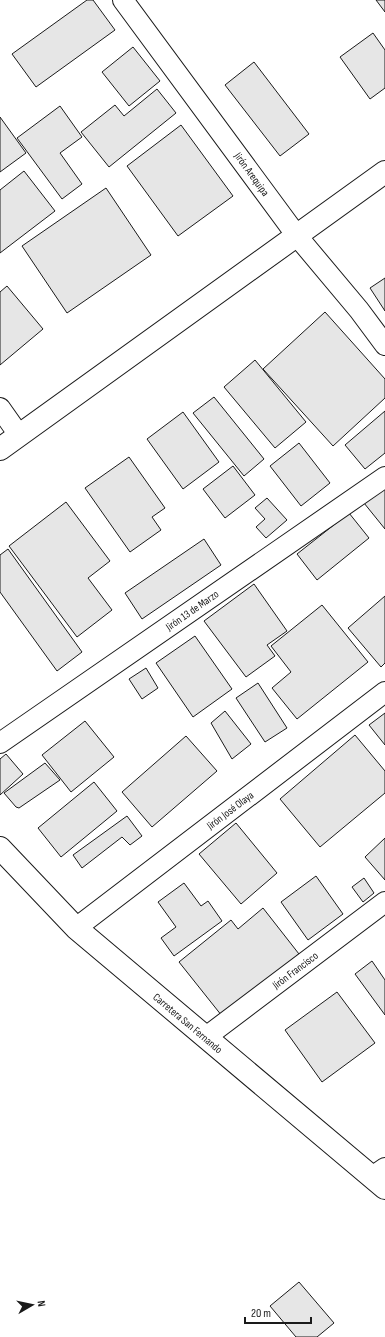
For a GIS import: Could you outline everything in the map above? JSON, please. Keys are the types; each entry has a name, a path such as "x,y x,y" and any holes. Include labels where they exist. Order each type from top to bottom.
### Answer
{"main road":[{"path":"0,449 385,172"},
{"name":"Carretera San Fernando","path":"0,848 76,928 206,1037 381,1178"}],"street":[{"name":"Jirón Arequipa","path":"123,0 297,236 360,310 385,345"},
{"path":"297,236 385,350"},
{"path":"0,408 19,435"},
{"name":"Jirón 13 de Marzo","path":"0,743 385,477"},
{"name":"Jirón José Olaya","path":"76,928 385,692"},
{"name":"Jirón Francisco","path":"206,1037 385,902"}],"building":[{"path":"87,0 93,0 115,30 36,87 12,54"},
{"path":"376,0 385,0 385,12"},
{"path":"373,33 385,50 385,88 370,99 340,57"},
{"path":"133,47 160,81 129,106 102,72"},
{"path":"254,62 309,134 280,156 225,85"},
{"path":"157,89 176,113 109,167 81,132 115,105 124,116"},
{"path":"60,106 82,137 60,153 82,184 62,199 17,138"},
{"path":"0,117 26,153 0,172"},
{"path":"181,125 233,196 178,236 127,166"},
{"path":"24,171 55,211 0,253 0,190"},
{"path":"106,188 151,255 67,313 22,246"},
{"path":"385,278 385,311 370,288"},
{"path":"7,286 43,329 0,365 0,292"},
{"path":"325,312 385,379 385,398 333,446 263,369"},
{"path":"255,360 306,422 275,448 224,387"},
{"path":"214,397 264,459 244,476 193,413"},
{"path":"385,411 385,453 365,469 345,445"},
{"path":"183,412 219,462 183,489 147,439"},
{"path":"299,443 330,483 301,506 270,466"},
{"path":"129,457 165,508 152,517 161,530 130,552 85,488"},
{"path":"233,466 255,495 225,518 203,489"},
{"path":"385,486 385,529 364,503"},
{"path":"267,498 287,520 266,538 256,527 265,519 255,508"},
{"path":"66,502 110,561 88,578 112,610 77,637 9,546"},
{"path":"349,513 369,538 317,580 297,554"},
{"path":"204,539 221,565 142,619 125,593"},
{"path":"8,549 82,652 57,671 0,592 0,555"},
{"path":"254,584 287,631 267,645 275,656 246,677 204,621"},
{"path":"385,596 385,663 381,667 348,628"},
{"path":"322,605 368,662 297,719 272,688 291,672 271,646"},
{"path":"195,636 232,689 193,717 156,663"},
{"path":"146,668 158,688 142,699 129,679"},
{"path":"258,683 287,728 265,742 236,698"},
{"path":"225,711 251,744 232,759 211,723"},
{"path":"385,713 385,745 369,725"},
{"path":"85,721 114,757 71,792 42,755"},
{"path":"355,735 385,771 385,793 320,847 280,799"},
{"path":"186,736 217,771 152,827 122,792"},
{"path":"6,754 23,774 0,795 0,759"},
{"path":"45,763 60,780 19,808 16,807 4,793"},
{"path":"94,782 117,811 61,857 38,828"},
{"path":"127,816 142,836 130,845 122,837 82,868 73,855"},
{"path":"236,823 277,873 241,904 199,854"},
{"path":"385,838 385,880 365,857"},
{"path":"316,876 343,914 308,940 281,902"},
{"path":"364,878 374,893 363,902 352,887"},
{"path":"184,883 201,906 208,901 222,921 174,956 161,938 176,927 158,902"},
{"path":"263,908 299,954 222,1016 179,962 231,920 238,929"},
{"path":"372,961 385,980 385,1015 355,974"},
{"path":"337,992 375,1043 322,1082 285,1030"},
{"path":"299,1282 334,1323 317,1337 296,1337 270,1306"}]}
